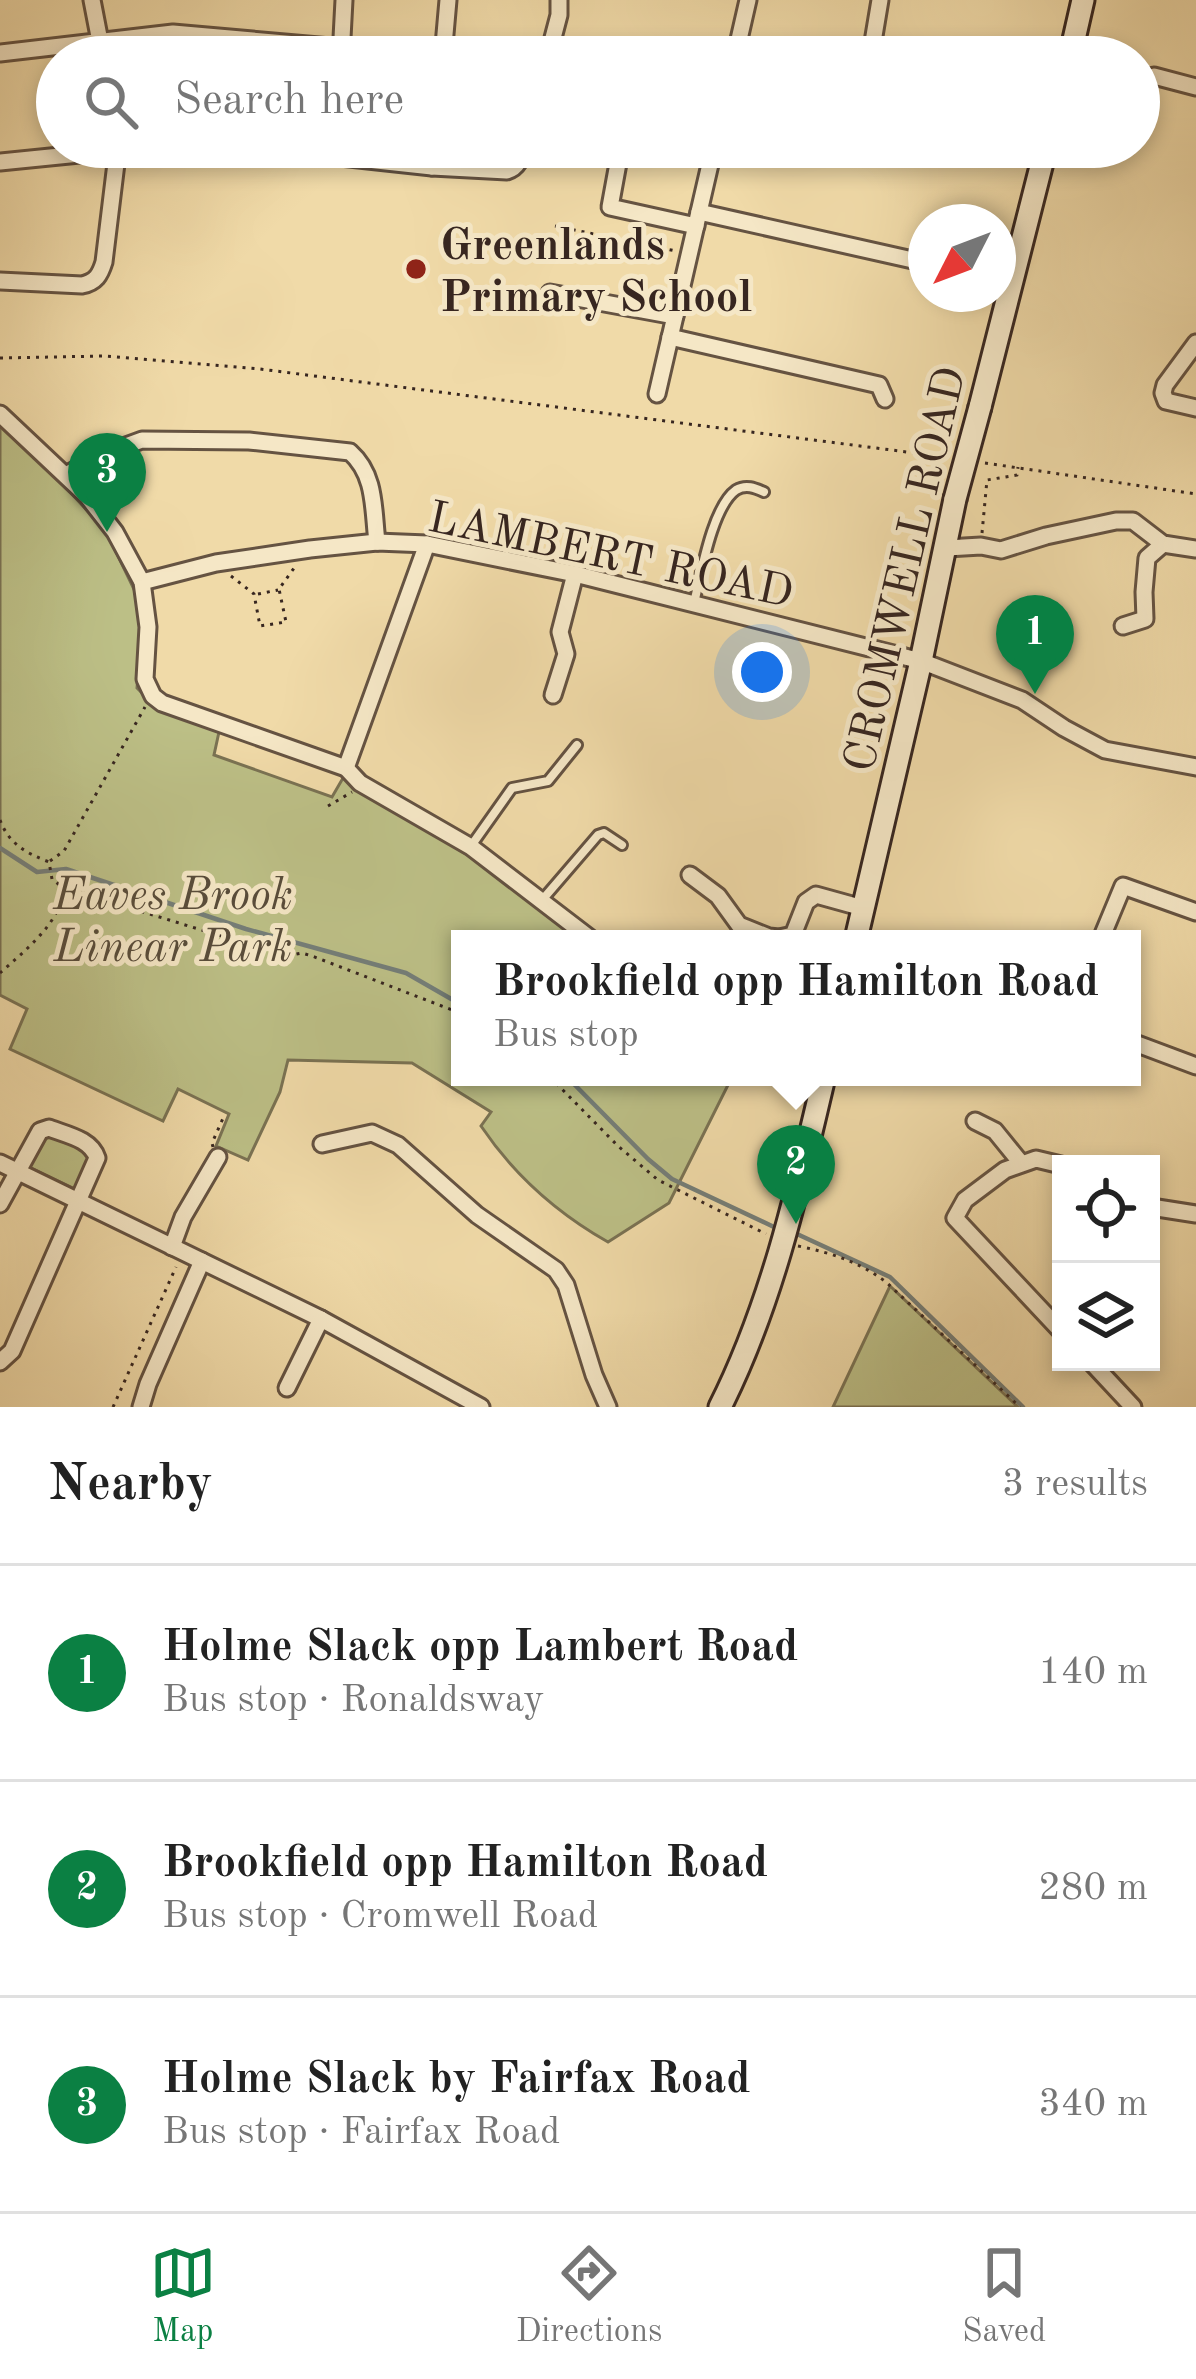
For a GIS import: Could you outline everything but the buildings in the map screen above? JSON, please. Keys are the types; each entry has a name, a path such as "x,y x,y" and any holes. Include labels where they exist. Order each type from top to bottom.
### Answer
{"street":[{"path":"92,0 100,36"},
{"path":"343,36 344,0"},
{"path":"445,36 448,0"},
{"path":"554,36 559,0"},
{"path":"740,36 748,0"},
{"path":"874,36 880,0"},
{"path":"1075,36 1083,0"},
{"path":"159,36 200,36"},
{"path":"0,53 36,51"},
{"path":"1160,78 1196,87"},
{"path":"0,162 36,158"},
{"path":"0,280 82,285 99,276 116,168"},
{"path":"450,168 515,168"},
{"path":"617,168 610,207 908,260"},
{"path":"657,394 709,168"},
{"name":"CROMWELL ROAD","path":"1016,243 1039,168"},
{"path":"550,293 675,316"},
{"name":"CROMWELL ROAD","path":"858,930 998,312"},
{"path":"670,337 879,386 885,399"},
{"path":"1196,343 1163,393 1166,401 1196,408"},
{"path":"0,414 66,475 115,532 142,582 148,627 145,679 153,696 346,768 359,783 471,847 579,930"},
{"path":"66,475 142,440 249,441 350,452 370,476 377,542"},
{"path":"946,548 1001,550 1116,520 1133,521 1163,544 1196,549"},
{"name":"LAMBERT ROAD","path":"142,582 216,563 308,549 377,542 428,544 575,574 922,661 1022,700 1106,750 1196,767"},
{"path":"346,768 428,544"},
{"path":"1123,626 1145,619 1148,558 1163,544"},
{"path":"553,695 566,653 560,632 575,574"},
{"path":"690,875 724,902 732,919 752,930"},
{"path":"1105,930 1123,886 1196,912"},
{"path":"795,930 806,902 816,895 863,908"},
{"path":"1141,1045 1196,1066"},
{"path":"720,1407 738,1372 783,1242 822,1086"},
{"path":"975,1121 995,1131 1021,1163"},
{"path":"0,1204 40,1131 49,1128 94,1149 97,1158 79,1203 12,1351 0,1362"},
{"path":"322,1144 372,1133 398,1145 477,1215 556,1270 566,1285 608,1407"},
{"path":"177,1250 183,1217 218,1157"},
{"path":"1052,1163 1036,1159 1004,1169 965,1200 955,1218 1052,1320"},
{"path":"0,1163 322,1319 481,1407"},
{"path":"1160,1208 1196,1214"},
{"path":"141,1407 202,1262"},
{"path":"287,1388 322,1319"},
{"path":"1099,1371 1133,1407"}],"lane":[{"path":"694,604 709,538 731,495 750,486 764,492"},
{"path":"471,847 512,788 548,781 578,745"},
{"path":"542,901 598,836 604,833 622,845"}],"path":[{"path":"555,226 690,254"},
{"path":"0,358 104,356 260,369 947,457"},
{"path":"970,460 1196,494"},
{"path":"981,546 987,480 1017,476 1018,467"},
{"path":"254,594 279,590 308,549"},
{"path":"216,563 254,594 260,626 286,622 279,590"},
{"path":"0,820 15,845 49,862 56,860 153,696"},
{"path":"328,806 359,783"},
{"path":"49,862 51,874 62,886 286,956 312,956 451,1010"},
{"path":"0,974 52,920 63,903 62,886"},
{"path":"559,1086 658,1180 783,1242 844,1256 867,1268 1020,1407"},
{"path":"218,1157 212,1143 224,1116"},
{"path":"113,1407 177,1250"}],"green space":[{"name":"Eaves Brook Linear Park","path":"0,416 106,531 144,610 137,688 156,707 219,732 214,755 332,797 343,778 542,901 578,930 451,930 451,1086 728,1086 669,1203 608,1242 571,1219 522,1177 481,1126 491,1112 412,1063 288,1060 280,1092 248,1160 216,1146 229,1114 178,1089 163,1121 10,1049 27,1009 0,995"},
{"path":"53,1135 87,1153 89,1162 75,1189 25,1165 41,1137"},
{"path":"890,1286 1018,1407 833,1407"}],"waterway":[{"path":"0,848 37,872 66,869 246,929 406,973 451,999"},
{"path":"576,1086 672,1179 774,1227"},
{"path":"797,1234 890,1277 1023,1407"}],"place":[{"name":"Greenlands Primary School","path":"416,269"},
{"name":"Holme Slack by Fairfax Road","path":"107,532"},
{"name":"Holme Slack opp Lambert Road","path":"1035,694"},
{"name":"Brookfield opp Hamilton Road","path":"796,1224"}]}
